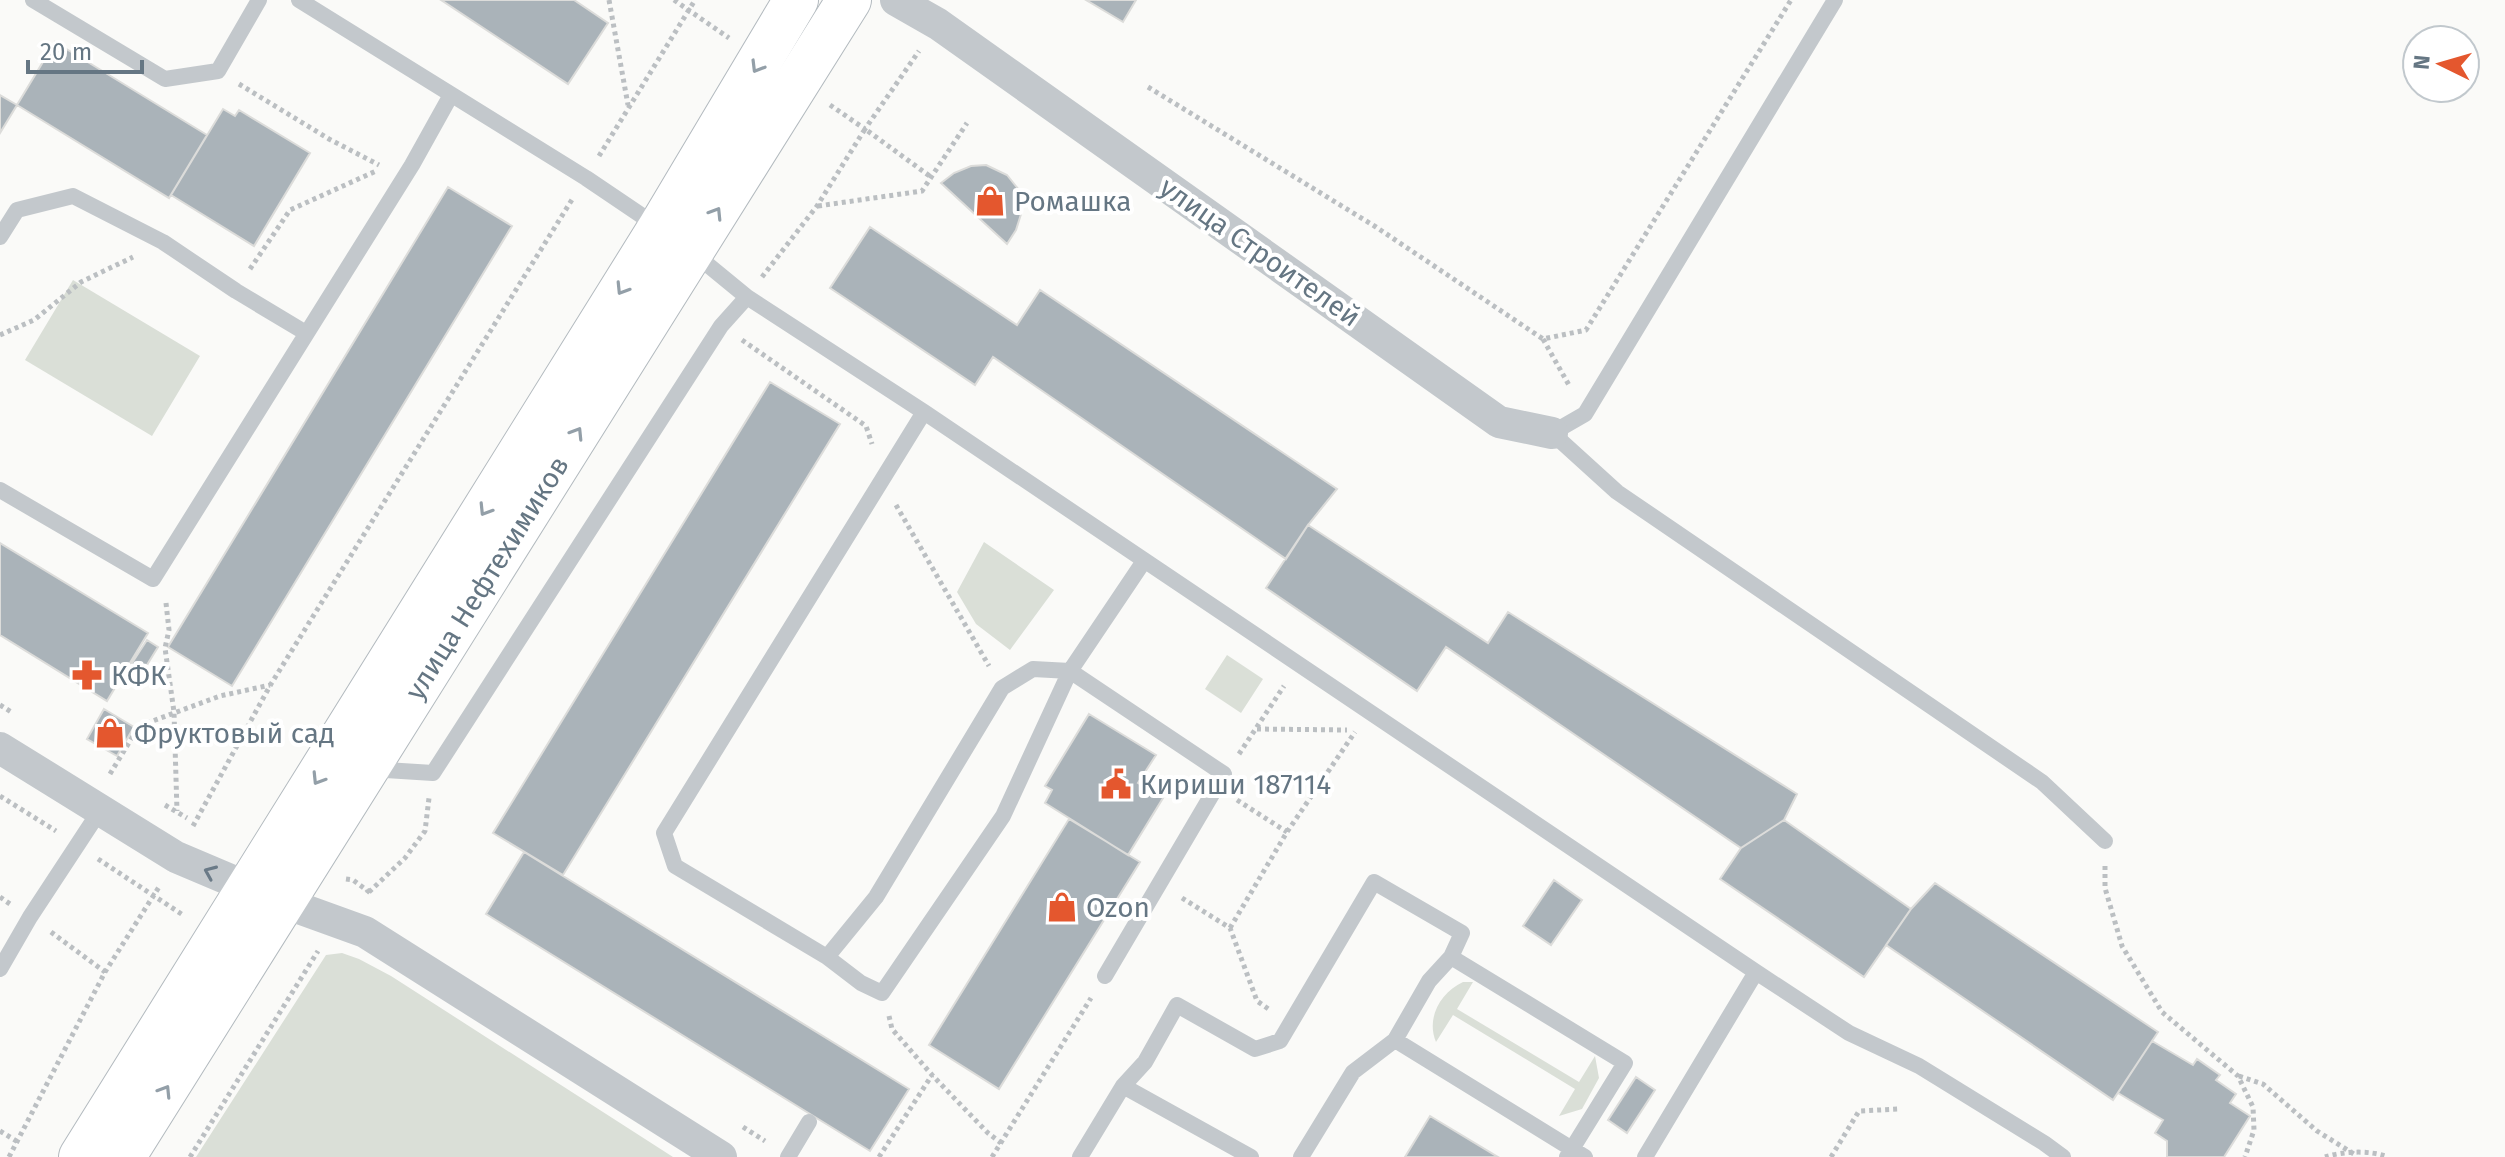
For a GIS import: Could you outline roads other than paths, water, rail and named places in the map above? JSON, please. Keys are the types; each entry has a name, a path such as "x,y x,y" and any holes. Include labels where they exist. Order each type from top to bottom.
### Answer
{"street":[{"path":"81,1157 266,895 676,240 796,0"},
{"name":"улица Нефтехимиков","path":"123,1157 266,895 366,768 676,240 849,0"},
{"name":"улица Строителей","path":"896,0 938,24 1499,422 1552,433"},
{"path":"0,748 176,857 365,932 721,1157"}],"lane":[{"path":"33,0 165,79 218,71 259,0"},
{"path":"299,0 586,178 676,240 747,297 924,412 1849,1033 1919,1066 2063,1157"},
{"path":"1835,0 1585,414 1552,433 1617,492 2042,782 2105,841"},
{"path":"0,490 153,579 412,165 451,95"},
{"path":"0,237 17,210 73,196 163,242 306,333"},
{"path":"366,768 433,773 721,326 747,297"},
{"path":"924,412 664,833 675,866 827,957 861,983 882,993 1003,816 1070,671 1144,561"},
{"path":"827,957 876,897 1002,688 1033,669 1070,671 1220,781 1105,976"},
{"path":"0,969 101,809"},
{"path":"1080,1157 1123,1086 1145,1062 1177,1005 1255,1049 1280,1041 1374,882 1462,933 1451,957 1429,981 1395,1040 1353,1072 1301,1157"},
{"path":"1395,1040 1575,1154 1625,1063 1451,957"},
{"path":"1645,1157 1756,972"},
{"path":"1123,1086 1251,1157"},
{"path":"788,1157 809,1122"}],"place":[{"name":"Ромашка","path":"990,201"},
{"name":"КФК","path":"87,675"},
{"name":"Фруктовый сад","path":"110,733"},
{"name":"Кириши 187114","path":"1116,784"},
{"name":"Ozon","path":"1062,907"}]}
